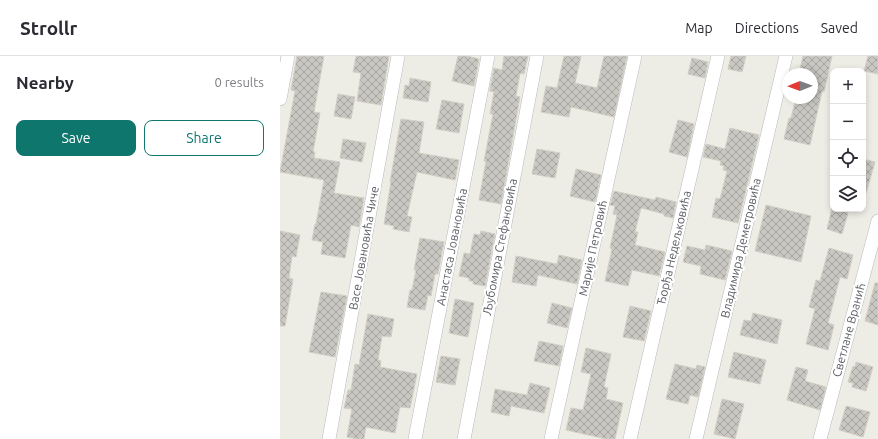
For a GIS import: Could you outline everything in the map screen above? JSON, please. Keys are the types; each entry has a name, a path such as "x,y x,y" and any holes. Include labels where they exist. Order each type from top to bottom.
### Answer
{"street":[{"path":"280,99 288,56"},
{"name":"Васе Јовановића Чиче","path":"329,439 398,56"},
{"name":"Анастаса Јовановића","path":"416,439 488,56"},
{"name":"Љубомира Стефановића","path":"464,439 537,56"},
{"name":"Марије Петровић","path":"552,439 634,56"},
{"name":"Ђорђа Недељковића","path":"630,439 718,56"},
{"name":"Владимира Деметровића","path":"696,439 786,56"},
{"name":"Светлане Вранић","path":"820,439 878,221"}],"building":[{"path":"297,56 324,56 314,112 320,113 313,152 315,152 314,158 340,162 334,193 364,198 359,227 351,225 345,258 321,254 323,242 312,240 324,180 280,172 295,91 291,90"},
{"path":"356,56 389,56 381,105 357,101 361,73 353,72"},
{"path":"458,56 467,56 479,59 474,86 452,81"},
{"path":"504,56 528,56 524,74 520,73 516,96 520,97 501,204 479,200 486,161 484,161 493,114 490,114 494,92 490,91 490,89 494,68 502,70"},
{"path":"564,56 581,56 575,83 597,88 604,56 627,56 614,117 571,107 569,117 541,112 546,86 557,88"},
{"path":"731,56 746,56 742,72 728,69"},
{"path":"803,56 832,56 824,92 822,91 810,145 784,139 789,118 791,118 794,104 818,104 818,68 800,68"},
{"path":"868,56 878,56 878,74 866,71 865,68"},
{"path":"692,58 708,62 705,78 688,74"},
{"path":"410,78 431,82 428,102 403,98 405,85 409,86"},
{"path":"338,94 355,97 351,119 334,116"},
{"path":"442,100 464,104 459,133 436,129"},
{"path":"401,119 424,122 419,153 459,160 455,180 417,172 407,216 412,217 409,232 393,229 394,226 384,224"},
{"path":"678,120 694,124 687,157 669,152"},
{"path":"730,128 759,135 738,223 712,217 716,198 720,199 727,171 723,170 724,166 720,165 721,161 703,157 706,144 725,149"},
{"path":"343,139 366,143 362,162 340,158"},
{"path":"537,149 560,153 555,178 532,174"},
{"path":"866,160 875,162 866,193"},
{"path":"576,169 601,175 595,202 570,196"},
{"path":"614,191 655,200 656,197 676,202 673,218 641,208 635,232 638,232 635,245 665,252 659,276 632,270 628,286 605,281 617,215 613,214 615,206 610,205"},
{"path":"766,205 811,216 801,262 755,251"},
{"path":"831,212 848,213 842,234 827,229"},
{"path":"280,231 300,235 296,257 292,256 289,278 293,279 285,326 280,326"},
{"path":"481,231 495,234 485,286 473,284 473,281 469,281 469,278 459,276 464,253 470,254 474,234 480,235"},
{"path":"420,238 444,242 438,274 435,274 431,296 428,295 425,310 407,307 416,270 414,270"},
{"path":"706,245 732,251 725,280 700,274 701,266 683,262 687,246 705,250"},
{"path":"829,248 853,255 847,279 840,277 828,323 834,325 828,350 806,344 815,309 809,307 816,280 820,281"},
{"path":"559,255 582,260 577,284 538,275 536,286 512,282 516,256 557,264"},
{"path":"875,283 878,283 878,325 865,321"},
{"path":"321,292 347,296 335,357 309,352"},
{"path":"455,299 474,303 468,337 449,333"},
{"path":"552,303 572,308 567,328 547,323"},
{"path":"630,306 651,311 644,341 623,337"},
{"path":"753,313 782,320 777,344 740,335 744,320 751,321"},
{"path":"368,314 394,319 391,337 382,336 378,360 381,361 380,367 417,374 410,408 400,407 395,433 366,427 364,439 357,439 347,437 352,409 344,408 348,390 351,390 355,364 359,365"},
{"path":"539,341 563,346 559,366 534,361"},
{"path":"586,348 611,354 604,387 608,388 606,399 623,403 615,439 606,439 566,430 571,408 583,410 591,374 581,372"},
{"path":"734,352 766,360 760,384 728,377"},
{"path":"441,356 460,359 455,385 436,382"},
{"path":"856,362 873,367 866,391 852,387 853,383 848,382 853,366 855,367"},
{"path":"675,364 696,369 697,365 705,367 698,397 690,395 688,404 666,399"},
{"path":"796,367 808,370 805,381 826,387 820,410 787,400"},
{"path":"530,383 550,388 544,413 511,406 509,416 491,412 495,389 527,395"},
{"path":"722,399 744,404 735,439 714,434"},
{"path":"846,406 870,412 863,437 839,430"}]}
